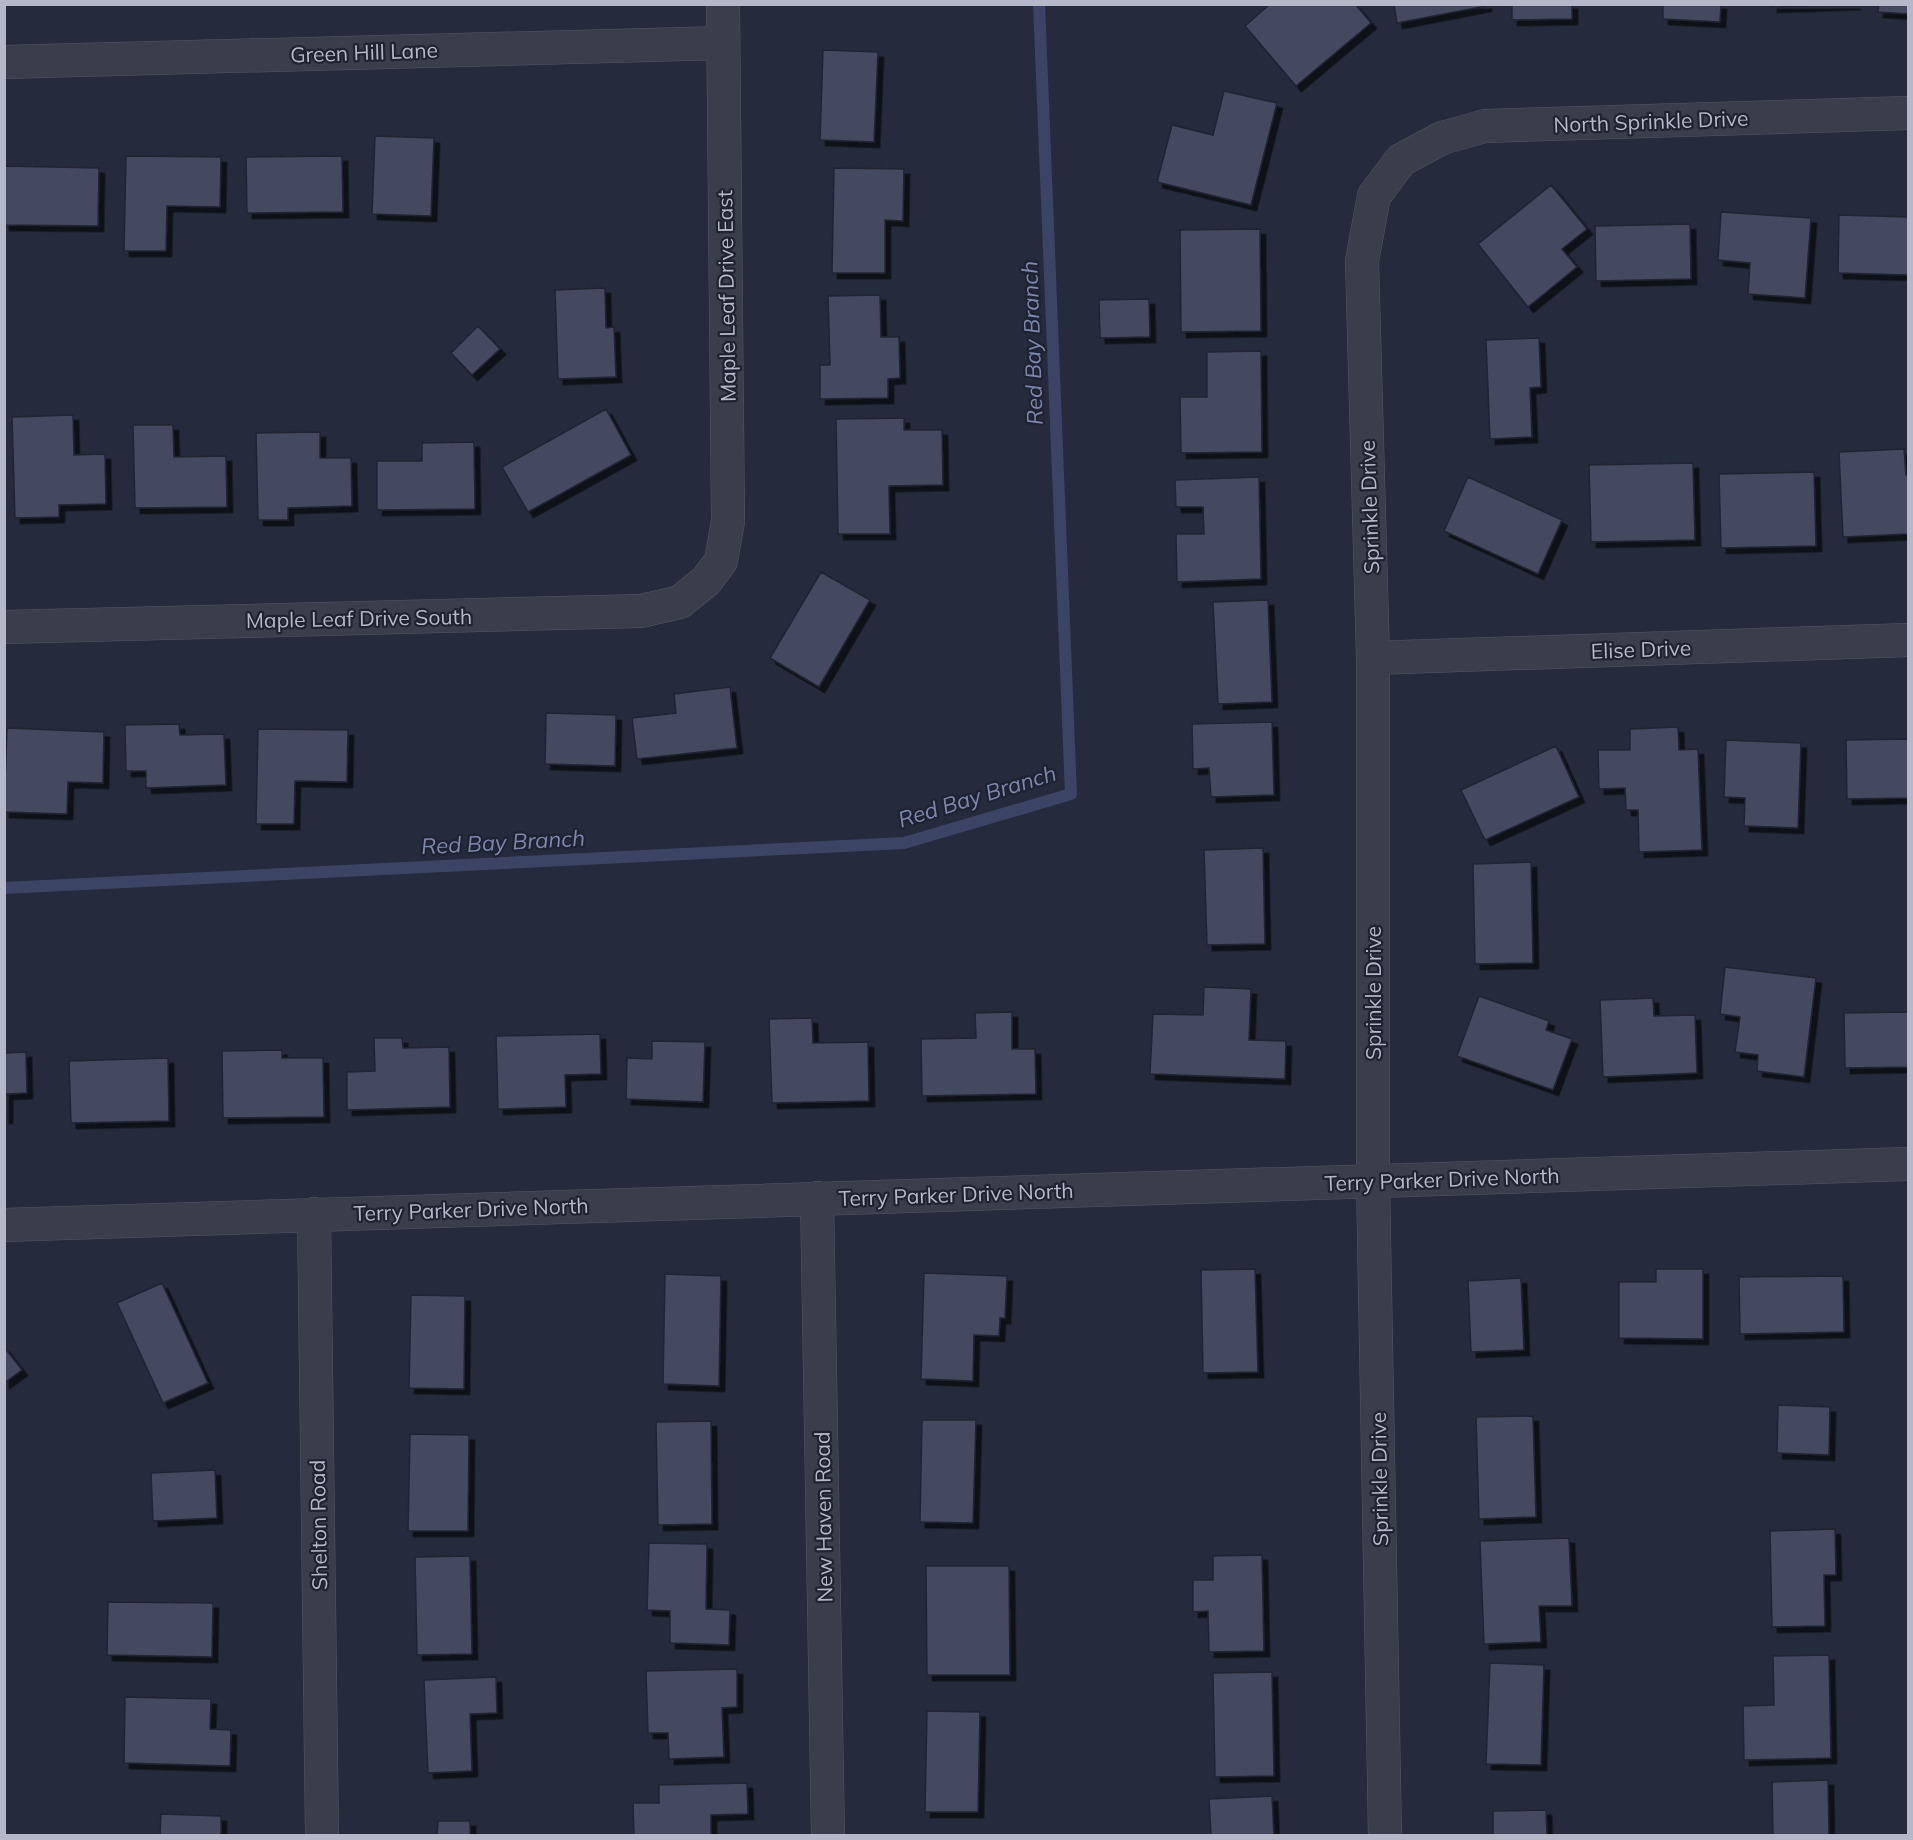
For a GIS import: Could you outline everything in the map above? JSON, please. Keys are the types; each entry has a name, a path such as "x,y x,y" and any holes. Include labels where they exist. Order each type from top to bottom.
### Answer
{"street":[{"name":"Maple Leaf Drive East","path":"706,581 721,561 728,521 723,4"},
{"name":"Green Hill Lane","path":"4,62 723,43"},
{"name":"North Sprinkle Drive","path":"1401,160 1442,138 1485,126 1908,113"},
{"name":"Sprinkle Drive","path":"1385,1836 1373,1181 1372,658 1362,261 1374,196 1401,160"},
{"name":"Maple Leaf Drive South","path":"4,627 641,611 680,602 706,581"},
{"name":"Elise Drive","path":"1372,658 1908,640"},
{"name":"Terry Parker Drive North","path":"4,1225 1908,1164"},
{"name":"New Haven Road","path":"818,1198 828,1836"},
{"name":"Shelton Road","path":"314,1214 322,1836"}],"building":[{"path":"1270,4 1355,4 1371,23 1296,86 1245,26"},
{"path":"1394,4 1486,4 1486,6 1397,23"},
{"path":"1512,4 1572,4 1572,19 1512,20"},
{"path":"1663,4 1721,4 1720,22 1663,19"},
{"path":"1772,4 1856,4 1772,7"},
{"path":"1879,4 1908,4 1908,14 1878,12"},
{"path":"823,50 878,52 874,142 820,140"},
{"path":"1224,91 1277,103 1251,205 1157,182 1172,125 1213,135"},
{"path":"375,136 434,138 431,216 372,214"},
{"path":"126,156 221,157 220,207 167,206 166,251 124,251"},
{"path":"342,156 343,212 247,213 246,157"},
{"path":"4,166 99,168 98,226 4,225"},
{"path":"834,168 904,169 903,221 885,220 885,273 832,273"},
{"path":"1551,185 1587,229 1562,249 1577,267 1528,307 1478,244"},
{"path":"1721,212 1811,218 1805,298 1748,294 1750,263 1718,260"},
{"path":"1839,215 1908,217 1908,275 1838,273"},
{"path":"1690,224 1691,279 1596,281 1595,226"},
{"path":"1260,229 1261,331 1181,332 1180,230"},
{"path":"605,288 606,328 614,327 616,377 558,379 555,290"},
{"path":"880,295 881,337 899,337 900,378 888,379 888,398 820,399 820,365 830,365 828,296"},
{"path":"1149,299 1150,337 1100,338 1099,300"},
{"path":"478,326 500,349 472,375 451,353"},
{"path":"1539,338 1541,387 1530,388 1532,437 1490,439 1486,340"},
{"path":"1261,351 1262,452 1181,453 1180,397 1207,397 1207,352"},
{"path":"606,409 631,455 528,512 502,467"},
{"path":"73,415 74,455 105,454 106,504 59,505 59,517 15,518 12,417"},
{"path":"904,418 904,430 942,430 943,485 889,486 890,534 838,534 836,419"},
{"path":"133,425 173,425 174,457 226,456 227,507 135,508"},
{"path":"320,432 320,458 351,458 352,506 288,508 288,520 258,520 256,433"},
{"path":"474,442 475,509 377,510 377,461 422,461 422,443"},
{"path":"1904,449 1906,475 1908,475 1908,534 1843,537 1839,452"},
{"path":"1693,463 1695,540 1591,542 1589,465"},
{"path":"1814,472 1816,546 1721,548 1719,474"},
{"path":"1259,477 1261,579 1177,582 1176,534 1204,534 1203,507 1176,507 1175,480"},
{"path":"1468,477 1562,520 1538,574 1444,531"},
{"path":"821,572 870,600 819,687 770,658"},
{"path":"1268,600 1272,702 1218,704 1213,602"},
{"path":"730,687 737,748 637,759 632,718 676,713 674,694"},
{"path":"546,713 616,715 615,766 545,764"},
{"path":"1272,722 1274,795 1211,797 1209,768 1193,769 1192,724"},
{"path":"179,724 180,735 224,734 226,785 146,788 146,771 126,771 125,725"},
{"path":"1678,727 1679,750 1698,749 1702,850 1639,852 1638,810 1626,810 1625,788 1599,789 1598,750 1630,750 1630,729"},
{"path":"7,728 104,732 103,783 68,782 67,814 4,812"},
{"path":"258,729 348,730 347,782 295,781 294,824 256,824"},
{"path":"1908,739 1908,798 1847,799 1846,740"},
{"path":"1726,740 1801,743 1798,828 1744,826 1745,798 1724,797"},
{"path":"1556,746 1579,797 1485,840 1461,790"},
{"path":"1263,848 1265,944 1207,945 1204,850"},
{"path":"1531,862 1533,963 1475,964 1473,864"},
{"path":"1725,967 1816,978 1804,1077 1757,1071 1758,1055 1735,1052 1740,1017 1720,1014"},
{"path":"1204,987 1251,989 1249,1040 1286,1041 1285,1079 1150,1074 1153,1014 1203,1015"},
{"path":"1479,996 1549,1021 1546,1030 1572,1039 1553,1090 1457,1056"},
{"path":"1653,998 1654,1016 1695,1015 1697,1073 1603,1077 1600,1000"},
{"path":"1012,1012 1012,1049 1035,1049 1036,1094 922,1096 921,1039 976,1038 975,1013"},
{"path":"1908,1012 1908,1067 1845,1068 1844,1013"},
{"path":"812,1018 813,1043 868,1042 869,1101 772,1103 769,1019"},
{"path":"600,1034 601,1074 565,1075 566,1107 498,1109 496,1036"},
{"path":"374,1038 402,1038 403,1048 449,1047 450,1107 347,1110 347,1072 375,1071"},
{"path":"652,1041 705,1042 703,1102 626,1099 627,1058 652,1059"},
{"path":"282,1050 282,1058 323,1058 324,1117 223,1118 222,1051"},
{"path":"26,1052 27,1093 7,1094 7,1118 4,1118 4,1053"},
{"path":"168,1058 169,1121 71,1123 69,1061"},
{"path":"1255,1269 1258,1372 1203,1373 1201,1270"},
{"path":"1656,1269 1703,1269 1703,1339 1619,1338 1619,1282 1656,1282"},
{"path":"924,1273 1007,1276 1005,1318 1000,1318 999,1336 974,1335 973,1381 921,1379"},
{"path":"665,1274 721,1276 719,1386 663,1384"},
{"path":"1843,1276 1844,1332 1740,1334 1739,1277"},
{"path":"1521,1278 1524,1350 1471,1352 1468,1281"},
{"path":"162,1283 208,1383 163,1403 117,1303"},
{"path":"411,1295 465,1296 464,1389 409,1388"},
{"path":"4,1347 22,1370 4,1383"},
{"path":"1778,1405 1830,1407 1829,1455 1777,1453"},
{"path":"1533,1416 1536,1517 1479,1519 1476,1417"},
{"path":"922,1420 976,1420 973,1523 920,1522"},
{"path":"711,1421 712,1524 658,1525 656,1422"},
{"path":"410,1434 469,1435 468,1531 408,1531"},
{"path":"215,1470 217,1518 153,1521 151,1473"},
{"path":"1835,1529 1836,1575 1824,1575 1825,1626 1772,1627 1770,1531"},
{"path":"1569,1538 1572,1606 1539,1606 1541,1642 1484,1644 1480,1541"},
{"path":"649,1543 707,1544 706,1609 730,1610 729,1645 670,1643 670,1611 647,1610"},
{"path":"1262,1555 1264,1651 1209,1652 1208,1611 1193,1612 1193,1580 1213,1580 1213,1556"},
{"path":"470,1556 472,1654 417,1655 415,1557"},
{"path":"926,1566 1009,1566 1010,1675 927,1675"},
{"path":"108,1602 213,1603 212,1657 107,1655"},
{"path":"1829,1655 1831,1758 1744,1760 1743,1706 1774,1705 1773,1656"},
{"path":"1490,1663 1544,1665 1541,1765 1486,1764"},
{"path":"737,1669 737,1707 722,1708 724,1757 669,1759 668,1733 648,1733 646,1671"},
{"path":"1272,1672 1274,1776 1215,1777 1213,1673"},
{"path":"496,1677 497,1713 470,1714 472,1771 428,1773 424,1680"},
{"path":"125,1697 211,1699 210,1729 231,1730 230,1766 124,1763"},
{"path":"927,1711 980,1712 978,1812 925,1812"},
{"path":"1828,1780 1829,1836 1773,1836 1772,1782"},
{"path":"747,1783 748,1814 711,1815 711,1836 634,1836 633,1803 659,1803 659,1785"},
{"path":"1272,1796 1274,1836 1211,1836 1209,1799"},
{"path":"1546,1810 1547,1836 1493,1836 1493,1811"},
{"path":"161,1814 221,1816 221,1836 160,1836"},
{"path":"438,1821 470,1821 470,1836 437,1836"}],"waterway":[{"name":"Red Bay Branch","path":"4,888 904,843 1071,794 1039,4"}]}
